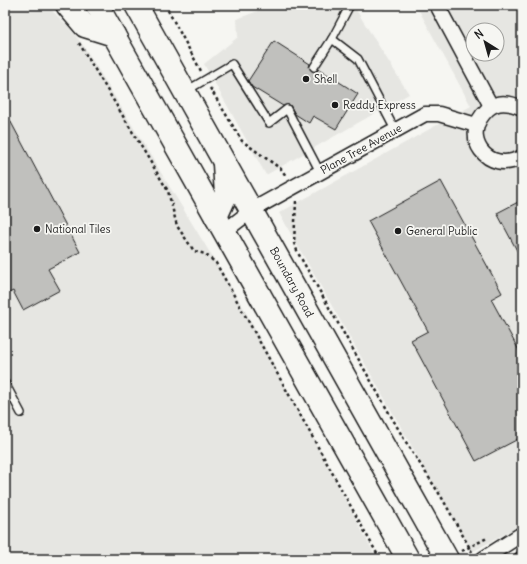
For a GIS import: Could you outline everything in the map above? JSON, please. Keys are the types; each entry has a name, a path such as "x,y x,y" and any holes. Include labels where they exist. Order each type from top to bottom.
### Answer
{"main road":[{"path":"67,5 85,26 114,35"},
{"path":"97,5 221,224 405,557"},
{"name":"Boundary Road","path":"136,5 447,559"},
{"path":"221,224 226,195 224,161"}],"street":[{"path":"438,5 492,106"},
{"path":"522,108 512,104 502,103 492,106 480,116 476,125 475,136 478,146 484,154 494,161 504,163 515,161 522,157"},
{"name":"Plane Tree Avenue","path":"221,224 252,210 425,114 439,114 476,125"},
{"path":"484,559 522,534"}],"lane":[{"path":"314,66 332,39 350,5"},
{"path":"332,39 358,59 395,130"},
{"path":"185,92 232,64 269,123 287,109 320,172"},
{"path":"5,383 20,413"}],"path":[{"path":"165,5 205,80 242,141 281,169 292,188 296,199 294,243 298,252 404,438 442,498 475,559"},
{"path":"78,40 168,191 177,226 194,251 205,254 216,263 380,559"}],"shaded area":[{"path":"5,5 46,5 68,26 85,48 243,307 377,559 5,559"},
{"name":"Shell","path":"273,5 353,5 409,94 266,175 204,64 238,37 237,19"},
{"path":"416,5 522,5 522,524 472,552 279,213 471,106"}],"building":[{"path":"274,41 310,64 309,67 312,71 316,72 319,69 358,94 336,129 313,116 309,123 295,114 290,105 283,106 252,87 248,81"},
{"name":"National Tiles","path":"5,111 80,252 48,269 60,290 23,310 13,291 5,295"},
{"path":"441,181 502,293 491,299 522,356 522,437 476,461 411,340 428,331 368,221"},
{"path":"522,200 522,260 497,213"}],"place":[{"name":"Shell","path":"306,79"},
{"name":"Reddy Express","path":"335,105"},
{"name":"National Tiles","path":"37,229"},
{"name":"General Public","path":"398,231"}]}
